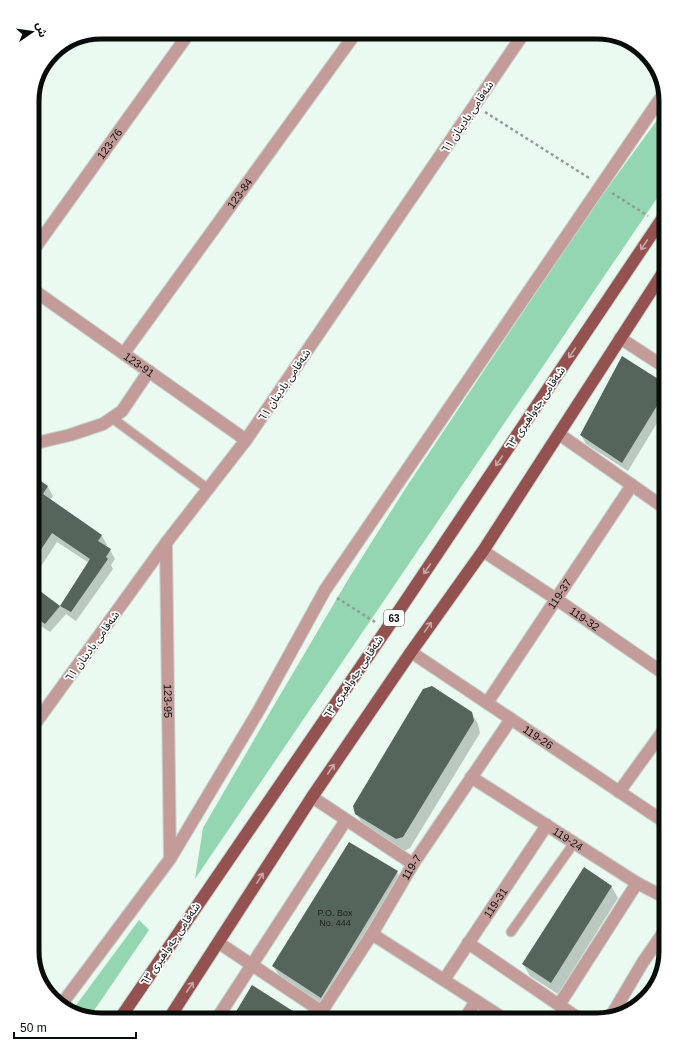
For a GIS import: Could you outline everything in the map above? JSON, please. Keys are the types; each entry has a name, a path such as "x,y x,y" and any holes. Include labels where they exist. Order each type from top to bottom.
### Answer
{"main road":[{"name":"شەقامی جەواهیری ٦٣","path":"124,1013 386,630 659,224"},
{"path":"173,1013 312,797 411,652 483,551 659,279"}],"street":[{"name":"123-76","path":"39,242 185,39"},
{"name":"123-84","path":"124,353 351,39"},
{"name":"شەقامی بادینان ٦١","path":"39,718 166,543 246,440 520,39"},
{"path":"64,1001 170,859 259,710 325,590 659,100"},
{"name":"123-91","path":"39,294 246,440"},
{"path":"620,338 659,363"},
{"path":"39,442 103,424 122,411 149,371"},
{"path":"559,434 659,504"},
{"name":"119-37","path":"487,703 632,485"},
{"name":"123-95","path":"166,543 170,859"},
{"name":"119-32","path":"483,551 659,670"},
{"name":"119-26","path":"411,652 659,818"},
{"name":"119-7","path":"321,1013 372,934 413,864 511,719"},
{"path":"619,792 659,737"},
{"name":"119-24","path":"471,778 637,883 659,894"},
{"path":"312,797 413,864"},
{"path":"221,1013 346,820"},
{"name":"119-31","path":"444,980 547,825"},
{"path":"559,1005 637,883"},
{"path":"372,934 495,1013"},
{"path":"614,1011 643,962 659,939"},
{"path":"219,943 252,965 315,1013"},
{"path":"468,943 571,1013"},
{"path":"468,1013 476,1001"}],"lane":[{"path":"112,418 208,489"},
{"path":"511,932 574,842"}],"path":[{"path":"475,105 601,186 659,216"},
{"path":"325,590 386,630"}],"green space":[{"path":"659,118 659,195 195,879 203,828 349,578 407,486 587,216"},
{"path":"139,920 149,930 93,1012 75,1007"}],"building":[{"path":"622,356 659,380 659,402 622,463 580,435"},
{"path":"39,480 48,486 43,494 102,535 98,541 111,549 106,557 108,559 71,612 60,606 90,559 52,533 39,552"},
{"path":"39,590 60,606 45,624 39,620"},
{"path":"432,686 472,712 474,721 403,837 396,839 355,814 353,806 423,689"},
{"path":"349,842 398,871 321,998 272,966"},
{"path":"584,867 612,886 551,983 522,964"},
{"path":"252,985 296,1013 235,1013"}]}
